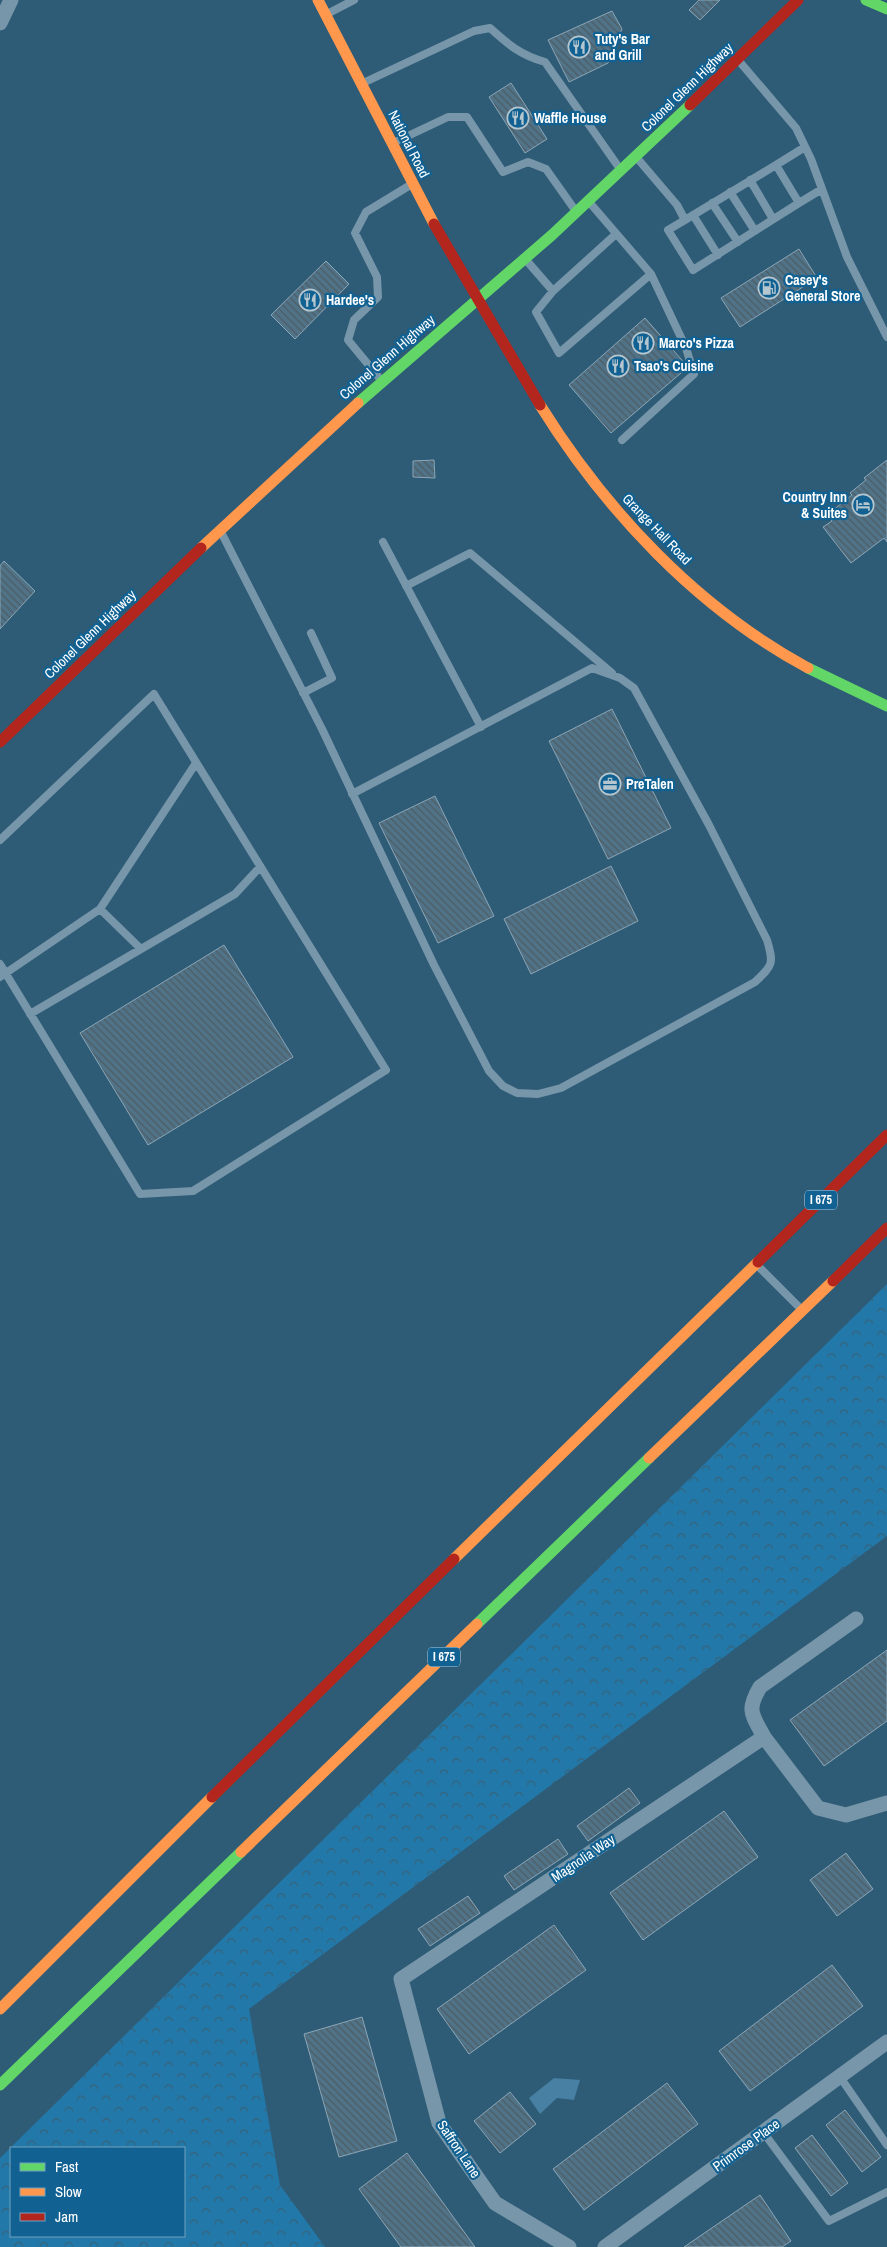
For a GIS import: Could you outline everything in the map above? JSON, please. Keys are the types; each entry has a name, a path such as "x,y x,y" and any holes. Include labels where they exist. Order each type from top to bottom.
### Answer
{"main road":[{"name":"National Road","path":"318,0 412,183 476,301"},
{"name":"Colonel Glenn Highway","path":"0,742 220,530 382,382 577,212 798,0"},
{"path":"866,0 887,9"},
{"name":"Grange Hall Road","path":"476,301 561,438 581,466 613,506 660,556 726,613 790,657 851,690 887,706"},
{"name":"I 675","path":"0,2007 264,1745 887,1135"},
{"name":"I 675","path":"0,2086 887,1228"}],"street":[{"path":"0,23 11,0"},
{"path":"856,1619 760,1687 751,1702 751,1712 764,1737 818,1808 846,1815 887,1803"},
{"name":"Magnolia Way","path":"402,1980 764,1737"},
{"name":"Saffron Lane","path":"402,1980 439,2123 495,2203 568,2247"},
{"name":"Primrose Place","path":"605,2247 887,2042"}],"lane":[{"path":"326,15 354,0"},
{"path":"361,84 474,31 490,28 506,44 525,56 545,62 621,170"},
{"path":"738,59 796,128 848,257 887,337"},
{"path":"392,143 448,116 467,117 503,172 528,162 546,169 577,212"},
{"path":"804,147 668,230 693,270 822,189"},
{"path":"636,157 677,205 685,220"},
{"path":"776,165 799,203"},
{"path":"750,180 774,219"},
{"path":"382,382 348,340 354,320 378,297 378,277 355,233 366,212 412,183"},
{"path":"730,192 755,231"},
{"path":"588,201 651,274 686,348 694,374 622,440"},
{"path":"712,203 738,242"},
{"path":"693,215 718,254"},
{"path":"616,234 553,291 536,312 559,353 651,274"},
{"path":"525,258 553,291"},
{"path":"220,530 303,693 434,965 489,1071 503,1086 516,1093 538,1094 561,1088 755,982 771,967 773,959 767,940 709,825 634,688 616,676 470,553 406,586"},
{"path":"383,542 481,727"},
{"path":"303,693 332,678 311,633"},
{"path":"352,794 592,668 616,676"},
{"path":"0,840 154,694 386,1070 193,1191 140,1194 30,1014 3,975 0,964"},
{"path":"3,975 100,909 196,762"},
{"path":"30,1014 235,894 260,867"},
{"path":"100,909 141,949"},
{"path":"756,1264 803,1310"},
{"path":"840,2077 887,2145"},
{"path":"763,2132 829,2221 887,2192"}],"green space":[{"path":"887,1284 887,1536 249,2009 280,2185 325,2247 0,2247 0,2158 10,2148 10,2237 185,2237 185,2147 11,2147"}],"shaded area":[{"path":"554,2078 580,2080 574,2100 557,2098 540,2114 529,2098"}],"building":[{"path":"699,0 720,0 700,20 689,10"},
{"path":"612,11 622,29 608,63 569,82 548,40"},
{"name":"Waffle House","path":"511,83 547,139 525,153 489,97"},
{"name":"Casey's General Store","path":"799,249 817,278 740,327 721,298"},
{"name":"Hardee's","path":"326,261 349,284 295,339 271,315"},
{"path":"645,318 688,367 611,433 569,385"},
{"path":"434,460 435,478 413,477 413,461"},
{"name":"Country Inn & Suites","path":"887,460 887,542 884,538 851,563 823,527 832,521 827,515 852,495 850,493 866,480 864,478"},
{"path":"4,561 35,591 0,629 0,566"},
{"name":"PreTalen","path":"612,709 671,828 608,859 549,741"},
{"path":"435,796 494,916 438,943 379,823"},
{"path":"611,866 638,921 531,974 504,919"},
{"path":"224,945 293,1057 148,1145 80,1033"},
{"path":"887,1650 887,1721 824,1766 790,1720"},
{"path":"629,1788 640,1803 588,1841 577,1826"},
{"path":"724,1811 758,1857 643,1940 610,1893"},
{"path":"558,1839 568,1854 514,1890 504,1876"},
{"path":"846,1853 873,1889 837,1916 810,1880"},
{"path":"468,1896 480,1913 430,1946 418,1929"},
{"path":"554,1925 586,1970 469,2054 437,2009"},
{"path":"832,1965 863,2006 750,2091 719,2051"},
{"path":"362,2017 397,2141 339,2157 304,2034"},
{"path":"667,2083 698,2124 584,2210 553,2169"},
{"path":"510,2092 536,2124 500,2153 474,2121"},
{"path":"845,2110 881,2157 862,2172 826,2125"},
{"path":"812,2135 848,2183 831,2196 795,2148"},
{"path":"407,2153 475,2247 401,2247 359,2189"},
{"path":"760,2195 791,2241 782,2247 684,2247"}],"traffic: fast":[{"path":"866,0 887,9"},
{"path":"358,403 552,235 690,105"},
{"path":"808,668 887,706"},
{"path":"477,1624 649,1458"},
{"path":"0,2085 241,1852"}],"traffic: slow":[{"path":"318,0 434,224"},
{"path":"201,548 358,403"},
{"path":"540,405 594,482 657,554 729,616 767,644 808,668"},
{"path":"454,1559 758,1262"},
{"path":"649,1458 833,1281"},
{"path":"241,1852 477,1624"},
{"path":"0,2009 212,1797"}],"traffic: jam":[{"path":"690,105 798,0"},
{"path":"434,224 540,405"},
{"path":"0,742 201,548"},
{"path":"758,1262 887,1135"},
{"path":"833,1281 887,1228"},
{"path":"212,1797 454,1559"}],"place":[{"name":"Tuty's Bar and Grill","path":"579,47"},
{"name":"Waffle House","path":"518,118"},
{"name":"Casey's General Store","path":"769,288"},
{"name":"Hardee's","path":"310,300"},
{"name":"Marco's Pizza","path":"643,343"},
{"name":"Tsao's Cuisine","path":"618,366"},
{"name":"Country Inn & Suites","path":"863,505"},
{"name":"PreTalen","path":"610,784"}]}
